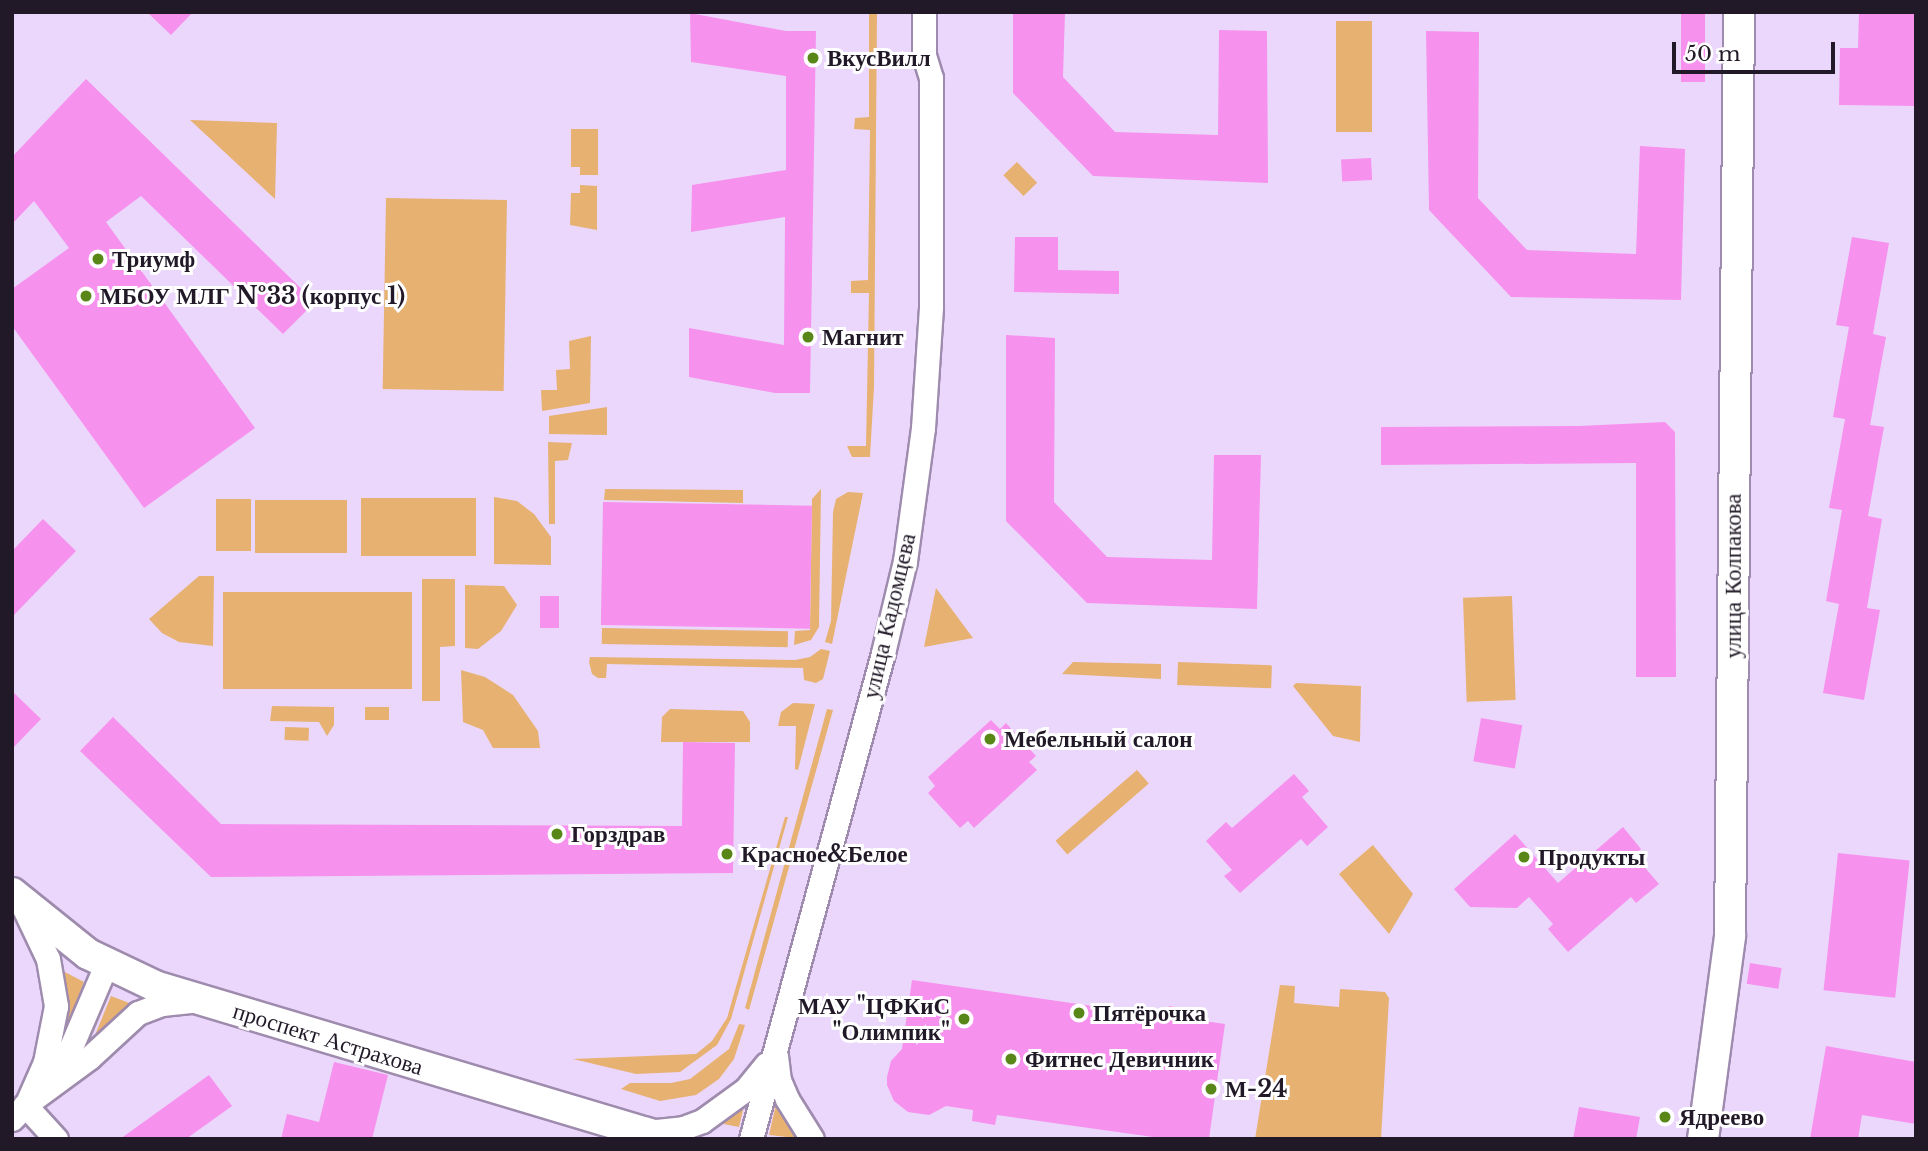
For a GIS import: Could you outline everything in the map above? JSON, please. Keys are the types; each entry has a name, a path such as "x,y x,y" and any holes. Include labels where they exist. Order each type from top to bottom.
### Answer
{"street":[{"name":"улица Кадомцева","path":"751,1139 905,561 922,428 931,306 931,78 924,55 924,12"},
{"name":"улица Кадомцева","path":"931,78 939,56 940,12"},
{"name":"улица Колпакова","path":"1703,1139 1730,936 1740,12"},
{"path":"17,897 48,959 56,1006 46,1062 19,1112"},
{"name":"проспект Астрахова","path":"17,897 106,965 208,1002 655,1136"},
{"path":"19,1112 43,1087 71,1047 106,965"},
{"path":"19,1112 76,1069 145,1010 177,1001 208,1002"},
{"path":"655,1136 683,1128 718,1111 759,1076 776,1045"},
{"path":"776,1045 779,1080 797,1118 812,1139"},
{"path":"19,1112 56,1139"}],"shaded area":[{"path":"869,12 877,12 874,387 870,457 852,457 847,446 866,446 869,293 851,293 851,281 868,280 870,130 854,129 855,118 869,117"},
{"path":"1336,21 1372,21 1372,132 1336,132"},
{"path":"190,120 277,123 275,199"},
{"path":"571,129 598,129 598,175 580,175 580,167 571,167"},
{"path":"1017,162 1037,183 1023,196 1003,175"},
{"path":"580,185 597,186 597,230 570,225 571,193 580,193"},
{"path":"386,198 507,200 504,391 383,389"},
{"path":"591,336 590,403 542,411 541,390 557,390 556,370 570,369 569,341"},
{"path":"607,407 607,435 549,434 549,416"},
{"path":"548,442 572,443 568,460 555,461 555,524 549,524"},
{"path":"605,489 743,490 743,503 604,500"},
{"path":"821,489 819,627 811,640 794,645 795,631 810,630 812,499"},
{"path":"848,492 863,493 832,644 825,642 831,621 833,512 836,499"},
{"path":"494,497 517,501 534,514 551,537 551,565 494,564"},
{"path":"361,498 476,498 476,556 361,556"},
{"path":"216,499 251,499 251,551 216,551"},
{"path":"255,500 347,500 347,553 255,553"},
{"path":"199,576 214,576 213,646 179,642 162,633 149,619"},
{"path":"422,579 455,579 455,646 440,647 440,701 422,701"},
{"path":"465,585 504,586 517,605 501,631 478,649 465,648"},
{"path":"936,588 973,638 924,647"},
{"path":"223,592 412,592 412,689 223,689"},
{"path":"1512,596 1516,700 1467,702 1463,598"},
{"path":"602,628 788,631 788,647 602,644"},
{"path":"821,649 830,651 823,679 816,683 804,680 803,668 607,664 606,678 598,678 592,674 589,662 590,657 795,660 810,657"},
{"path":"1073,662 1161,664 1161,679 1062,674"},
{"path":"1178,662 1272,665 1271,688 1177,685"},
{"path":"461,670 485,677 513,695 538,731 540,748 493,748 483,730 463,722"},
{"path":"1296,683 1361,686 1360,742 1333,736 1293,686"},
{"path":"793,703 815,704 798,770 795,769 796,726 778,726 781,712"},
{"path":"272,706 334,707 334,725 327,736 319,722 270,721"},
{"path":"365,707 389,707 389,720 365,720"},
{"path":"670,709 743,711 750,722 750,742 661,742 662,717"},
{"path":"827,709 833,710 749,1010 745,1008"},
{"path":"285,727 309,728 309,741 285,740"},
{"path":"1137,770 1149,784 1067,854 1055,841"},
{"path":"785,817 788,817 731,1019 717,1045 680,1072 636,1074 573,1059 696,1054 712,1041 727,1018"},
{"path":"1373,845 1413,894 1389,934 1339,874"},
{"path":"61,970 84,982 65,1031 66,1007"},
{"path":"1280,985 1295,986 1294,1003 1339,1007 1340,989 1385,992 1389,998 1381,1139 1255,1139"},
{"path":"111,996 137,1006 89,1050"},
{"path":"739,1024 745,1025 734,1059 719,1079 696,1095 660,1101 621,1089 630,1083 671,1083 690,1079 729,1049"},
{"path":"779,1091 805,1139 769,1135"},
{"path":"747,1093 739,1127 713,1122"}],"building":[{"path":"147,12 193,12 171,35"},
{"path":"1013,12 1065,12 1063,77 1115,132 1218,135 1219,30 1267,31 1268,183 1093,176 1013,93"},
{"path":"1681,12 1705,12 1705,82 1681,82"},
{"path":"1859,12 1916,12 1916,106 1839,105 1840,48 1858,48"},
{"path":"690,13 786,31 816,31 810,393 775,393 689,377 689,328 784,345 785,217 691,232 692,185 786,170 786,76 691,62"},
{"path":"1426,31 1479,32 1478,198 1527,250 1636,254 1640,146 1685,149 1681,300 1511,297 1429,210"},
{"name":"МБОУ МЛГ №33 (корпус 1)","path":"86,79 315,302 283,334 141,196 106,222 255,428 144,508 12,326 12,289 69,248 34,201 12,224 12,157"},
{"path":"1371,158 1372,180 1342,182 1341,160"},
{"path":"1015,237 1058,237 1058,270 1119,271 1119,294 1014,292"},
{"path":"1852,237 1889,243 1873,334 1886,337 1870,425 1884,427 1868,516 1882,519 1867,608 1880,610 1864,700 1823,693 1839,604 1826,601 1842,510 1829,508 1845,419 1833,417 1849,327 1836,325"},
{"path":"1006,335 1055,338 1054,502 1107,557 1212,560 1214,455 1261,455 1257,609 1087,603 1006,521"},
{"path":"1665,422 1675,432 1676,677 1636,677 1636,463 1381,465 1381,427 1579,426"},
{"path":"603,502 812,506 810,629 601,625"},
{"path":"43,519 76,551 12,617 12,551"},
{"path":"540,596 559,596 559,628 540,628"},
{"path":"12,691 41,719 12,749"},
{"path":"113,717 221,824 682,826 683,742 735,743 733,873 211,877 80,751"},
{"path":"1481,718 1522,725 1515,769 1473,761"},
{"path":"991,720 1000,729 1006,723 1036,756 1029,762 1037,770 974,828 968,821 960,828 928,793 935,786 928,777"},
{"path":"1294,774 1309,791 1302,797 1328,827 1307,846 1301,839 1240,893 1224,876 1232,870 1206,841 1226,822 1232,828"},
{"path":"1623,827 1641,849 1634,855 1659,884 1636,903 1631,897 1568,952 1548,929 1553,924 1529,897 1517,908 1470,907 1454,889 1515,834 1558,883"},
{"path":"1838,853 1910,861 1895,998 1824,990"},
{"path":"1750,963 1782,968 1778,989 1747,984"},
{"path":"912,980 1168,1017 1169,1006 1191,1010 1190,1019 1225,1024 1209,1139 1167,1139 997,1115 995,1125 972,1121 973,1110 946,1106 929,1115 908,1112 894,1101 887,1085 887,1077 891,1061 902,1049"},
{"path":"1826,1046 1916,1062 1916,1124 1862,1115 1858,1139 1810,1139"},
{"path":"334,1062 388,1075 372,1139 281,1139 287,1114 319,1122"},
{"path":"209,1075 232,1106 186,1139 120,1139"},
{"path":"1579,1107 1640,1117 1636,1139 1573,1139"}],"place":[{"name":"ВкусВилл","path":"813,58"},
{"name":"Триумф","path":"98,259"},
{"name":"МБОУ МЛГ №33 (корпус 1)","path":"86,296"},
{"name":"Магнит","path":"808,337"},
{"name":"Мебельный салон","path":"990,739"},
{"name":"Горздрав","path":"557,834"},
{"name":"Красное&Белое","path":"727,854"},
{"name":"Продукты","path":"1524,857"},
{"name":"Пятёрочка","path":"1079,1013"},
{"name":"МАУ \"ЦФКиС \"Олимпик\"","path":"964,1019"},
{"name":"Фитнес Девичник","path":"1011,1059"},
{"name":"М-24","path":"1211,1089"},
{"name":"Ядреево","path":"1665,1117"}]}
